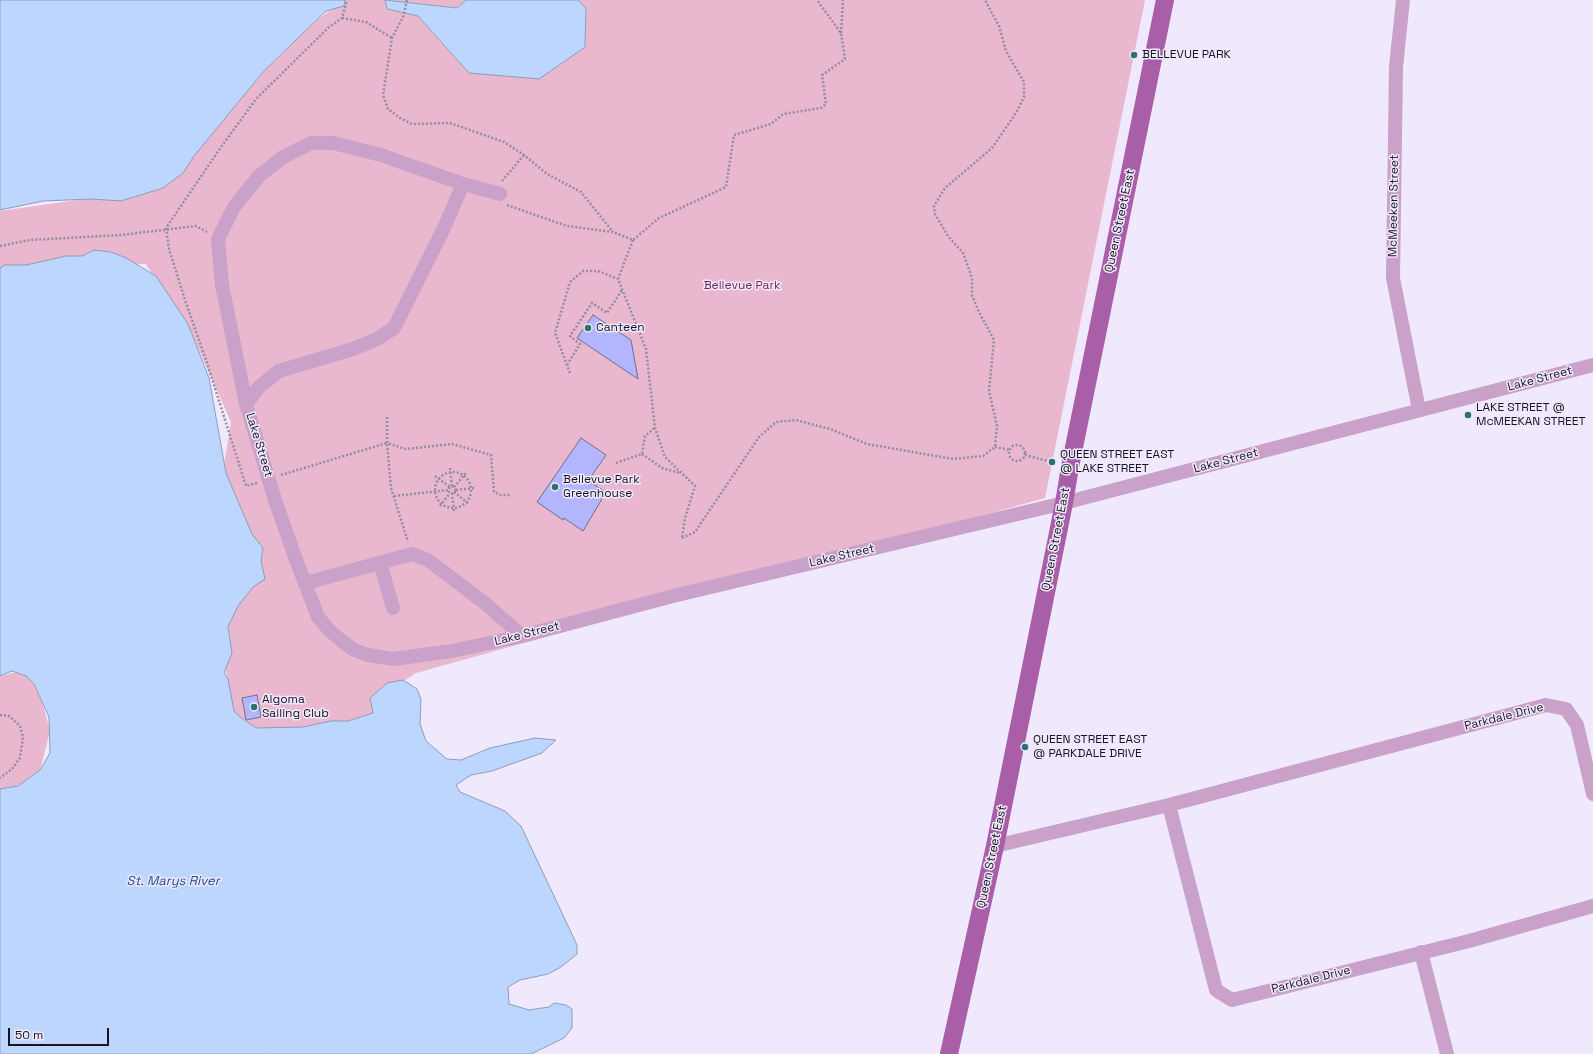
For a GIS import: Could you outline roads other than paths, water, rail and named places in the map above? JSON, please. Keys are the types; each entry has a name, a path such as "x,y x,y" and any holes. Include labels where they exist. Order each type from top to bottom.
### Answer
{"main road":[{"name":"Queen Street East","path":"949,1054 995,846 1165,0"}],"street":[{"name":"McMeeken Street","path":"1403,0 1396,67 1393,278 1419,410"},
{"name":"Lake Street","path":"246,404 259,387 279,371 353,349 377,339 394,328 444,228 463,184 382,155 334,143 311,143 283,157 259,176 234,207 218,239 222,286 246,404 269,479 318,617 330,631 354,650 368,655 393,659 452,651 522,636 680,594 1064,504 1593,365"},
{"path":"463,184 500,194"},
{"path":"306,583 412,554 434,565 486,604 522,636"},
{"path":"380,562 393,608"},
{"name":"Parkdale Drive","path":"995,846 1170,805 1546,705 1566,709 1577,725 1593,794"},
{"name":"Parkdale Drive","path":"1170,805 1216,990 1232,1000 1469,941 1593,906"},
{"path":"1421,952 1447,1054"}],"water":[{"path":"0,0 345,0 344,6 326,11 264,71 194,156 183,173 163,188 121,201 91,199 43,201 0,210"},
{"path":"385,0 457,8 466,0 578,0 586,8 585,47 539,79 469,73 418,16 387,9"},
{"name":"St. Marys River","path":"94,250 111,252 126,258 156,276 188,324 209,378 226,473 252,534 263,548 261,561 265,579 253,587 238,606 228,627 232,653 224,673 228,679 234,711 256,728 303,727 331,721 348,721 373,713 370,698 387,683 403,680 417,689 421,699 420,724 426,741 447,759 461,760 490,748 535,738 556,740 542,753 492,771 471,775 456,785 460,792 505,811 521,826 577,945 577,954 561,967 548,974 520,980 508,987 509,1004 529,1010 549,1007 554,1003 566,1005 572,1009 572,1028 564,1038 531,1054 0,1054 0,789 18,786 40,770 50,753 49,717 34,684 26,676 12,671 0,676 0,268 5,265 26,265 66,256 82,256"}],"place":[{"name":"BELLEVUE PARK","path":"1134,55"},
{"name":"Canteen","path":"588,328"},
{"name":"LAKE STREET @ McMEEKAN STREET","path":"1468,415"},
{"name":"QUEEN STREET EAST @ LAKE STREET","path":"1052,462"},
{"name":"Bellevue Park Greenhouse","path":"555,487"},
{"name":"Algoma Sailing Club","path":"254,707"},
{"name":"QUEEN STREET EAST @ PARKDALE DRIVE","path":"1025,747"}],"park label":[{"name":"Bellevue Park","path":"742,286"}]}
